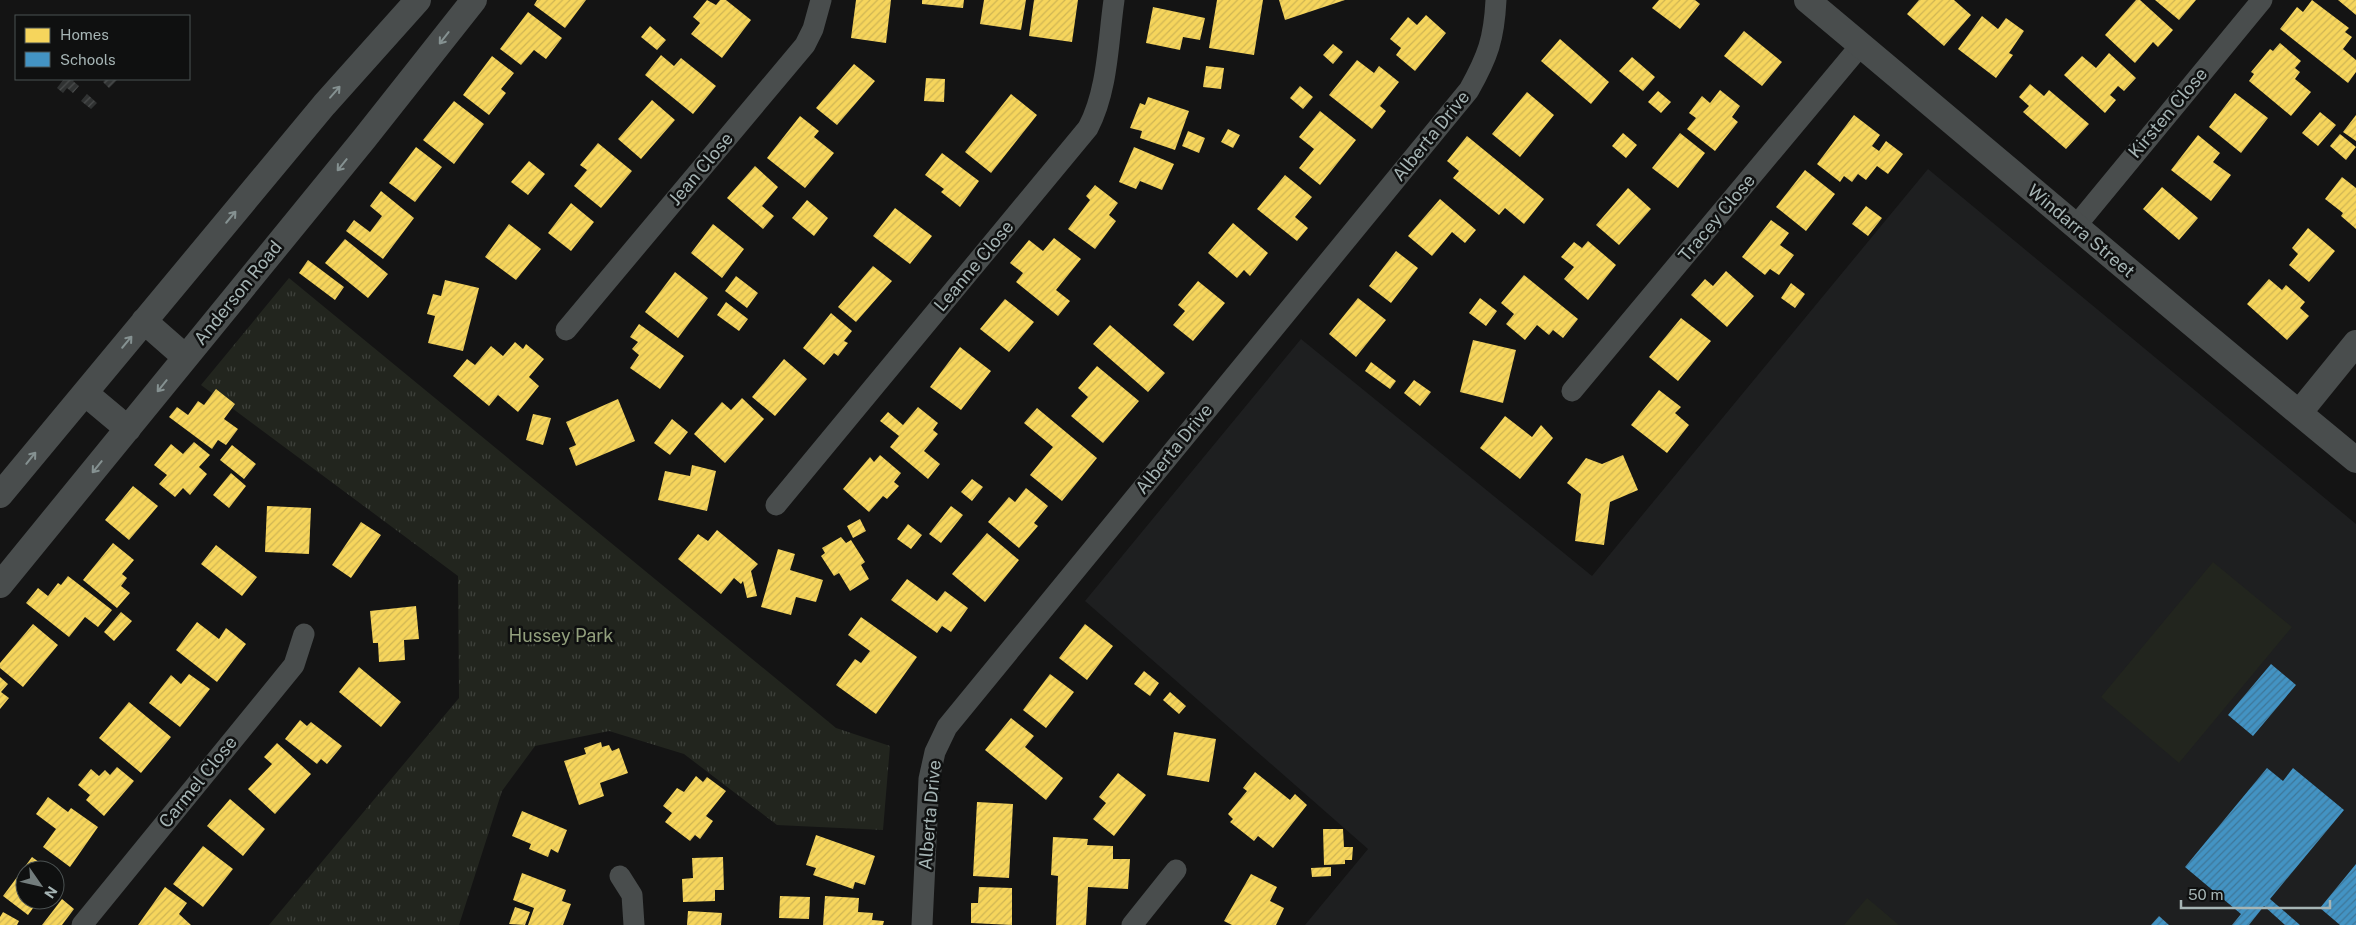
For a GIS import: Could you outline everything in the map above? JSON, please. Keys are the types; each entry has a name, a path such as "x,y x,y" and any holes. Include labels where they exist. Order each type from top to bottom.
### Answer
{"street":[{"path":"0,496 330,98 418,0"},
{"name":"Anderson Road","path":"0,584 364,139 474,0"},
{"name":"Jean Close","path":"566,330 805,45 813,29 821,0"},
{"name":"Leanne Close","path":"776,505 1088,128 1097,112 1114,0"},
{"name":"Alberta Drive","path":"922,925 929,779 935,752 948,726 1469,90 1486,59 1495,28 1496,0"},
{"name":"Windarra Street","path":"1807,0 2356,460"},
{"name":"Kirsten Close","path":"2075,226 2262,0"},
{"name":"Tracey Close","path":"1572,391 1862,45"},
{"path":"144,321 186,357"},
{"path":"2299,413 2356,343"},
{"path":"84,393 128,429"},
{"name":"Carmel Close","path":"82,925 294,665 304,634"},
{"path":"1132,925 1176,870"},
{"path":"620,876 632,895 634,925"}],"shaded area":[{"path":"1928,169 2356,524 2356,925 1305,925 1368,849 1085,601 1301,339 1592,576"}],"green space":[{"name":"Hussey Park","path":"289,278 836,728 890,746 883,830 777,825 684,754 609,731 535,746 502,791 459,925 269,925 459,698 458,576 201,385"},
{"path":"2213,562 2292,627 2179,763 2101,697"},
{"path":"1867,898 1899,925 1844,925"}],"building: Homes":[{"path":"537,0 586,0 565,28 534,5"},
{"path":"707,0 716,5 720,0 726,0 751,20 722,58 691,34 700,23 693,17"},
{"path":"856,0 891,0 886,43 851,38"},
{"path":"922,0 964,0 963,8 922,4"},
{"path":"984,0 1026,0 1021,30 980,24"},
{"path":"1034,0 1078,0 1072,42 1029,36"},
{"path":"1217,0 1263,0 1254,55 1209,48"},
{"path":"1279,0 1345,0 1285,20"},
{"path":"1659,0 1695,0 1700,4 1680,29 1652,8"},
{"path":"1919,0 1954,0 1971,15 1944,46 1907,14"},
{"path":"2136,0 2140,0 2173,30 2158,47 2153,42 2135,63 2105,35"},
{"path":"2155,0 2196,0 2179,20"},
{"path":"2312,0 2349,28 2345,32 2352,37 2343,49 2356,60 2356,72 2348,83 2280,29 2297,7 2303,12"},
{"path":"2338,0 2356,0 2356,15"},
{"path":"1153,7 1205,18 1200,40 1183,37 1180,50 1146,43"},
{"path":"528,12 562,38 546,59 534,50 521,65 500,49"},
{"path":"1426,15 1446,33 1415,71 1396,55 1401,48 1390,39 1408,17 1417,25"},
{"path":"1982,16 1998,29 2006,18 2024,31 2009,53 2013,55 1996,78 1958,49"},
{"path":"650,26 666,40 657,50 641,37"},
{"path":"1744,31 1782,62 1762,86 1724,56"},
{"path":"1560,39 1609,82 1591,104 1541,61"},
{"path":"2280,43 2301,61 2295,68 2300,72 2295,79 2311,92 2291,116 2249,81 2254,74 2251,72 2270,49 2273,51"},
{"path":"1333,44 1343,52 1333,64 1323,55"},
{"path":"2109,53 2136,78 2124,91 2118,86 2110,95 2116,100 2105,113 2064,75 2082,56 2096,68"},
{"path":"661,55 674,66 681,58 716,86 693,114 645,75"},
{"path":"492,56 514,73 501,89 506,93 489,115 463,95"},
{"path":"1632,57 1655,77 1643,91 1619,71"},
{"path":"1357,60 1374,73 1379,66 1399,82 1380,106 1386,111 1372,129 1329,95"},
{"path":"854,64 875,81 837,125 816,108"},
{"path":"1206,66 1224,68 1221,89 1203,87"},
{"path":"926,78 945,79 944,102 924,101"},
{"path":"2030,84 2044,96 2049,90 2089,124 2066,149 2023,112 2029,106 2019,97"},
{"path":"1300,86 1313,97 1303,109 1290,98"},
{"path":"1720,90 1740,106 1732,117 1738,122 1715,151 1687,129 1696,118 1689,113 1702,96 1710,103"},
{"path":"1658,91 1671,102 1661,113 1648,102"},
{"path":"1527,92 1554,115 1520,157 1492,134"},
{"path":"2235,93 2268,118 2241,153 2209,127"},
{"path":"1011,94 1037,115 991,173 965,152"},
{"path":"1148,97 1189,111 1175,150 1140,138 1142,131 1130,128 1140,103 1145,105"},
{"path":"652,100 675,120 641,159 618,139"},
{"path":"454,101 484,124 454,164 423,140"},
{"path":"1320,111 1356,140 1320,185 1299,168 1314,149 1299,137"},
{"path":"2320,112 2336,125 2318,146 2302,133"},
{"path":"1854,115 1880,135 1872,146 1879,151 1886,141 1903,154 1888,174 1877,166 1866,180 1858,174 1852,182 1844,176 1840,182 1817,164"},
{"path":"2356,115 2356,141 2343,132"},
{"path":"800,116 819,131 814,137 834,153 805,188 767,158"},
{"path":"1228,129 1240,135 1233,148 1221,142"},
{"path":"1188,131 1205,138 1199,153 1182,146"},
{"path":"1623,133 1637,145 1626,158 1612,146"},
{"path":"1680,133 1705,153 1678,188 1652,168"},
{"path":"2340,134 2356,147 2346,160 2330,146"},
{"path":"2198,135 2220,153 2213,162 2231,175 2211,201 2171,170"},
{"path":"1467,136 1544,199 1524,224 1505,208 1499,215 1453,178 1459,171 1447,161"},
{"path":"598,143 632,171 601,208 574,186 587,170 580,165"},
{"path":"416,147 442,167 415,202 389,183"},
{"path":"1134,147 1174,164 1162,190 1140,181 1136,189 1119,182"},
{"path":"942,153 979,181 960,207 941,192 944,189 925,175"},
{"path":"529,161 545,174 528,195 511,182"},
{"path":"755,166 778,187 762,206 774,216 763,229 727,198"},
{"path":"1805,170 1835,194 1806,231 1776,207"},
{"path":"1285,175 1312,197 1295,217 1308,228 1297,241 1257,209"},
{"path":"2342,177 2356,188 2356,229 2341,216 2343,213 2325,199"},
{"path":"1095,185 1118,203 1109,215 1116,221 1095,249 1068,229 1090,200 1086,196"},
{"path":"2162,187 2198,218 2179,240 2143,209"},
{"path":"1628,188 1651,209 1619,245 1596,225"},
{"path":"381,191 414,218 383,259 346,231 354,220 370,232 382,216 370,206"},
{"path":"1440,199 1476,230 1465,243 1452,232 1432,256 1408,236"},
{"path":"807,200 828,218 814,236 792,218"},
{"path":"571,203 594,222 571,251 548,233"},
{"path":"1866,206 1882,218 1868,236 1852,224"},
{"path":"895,208 932,236 910,264 873,236"},
{"path":"1771,220 1789,233 1780,245 1794,255 1779,275 1770,269 1765,275 1742,257"},
{"path":"1233,223 1268,253 1250,276 1244,270 1237,278 1208,253"},
{"path":"509,224 541,249 516,280 485,257"},
{"path":"713,224 744,249 722,278 691,253"},
{"path":"2308,228 2335,251 2309,282 2289,265 2298,254 2292,248"},
{"path":"1054,238 1081,259 1056,290 1070,301 1058,316 1016,282 1023,273 1010,263 1029,240 1043,251"},
{"path":"345,239 388,274 368,298 325,263"},
{"path":"1588,241 1616,265 1588,300 1564,279 1574,267 1561,257 1574,242 1582,248"},
{"path":"1396,251 1418,268 1391,303 1369,286"},
{"path":"308,260 344,287 335,300 299,273"},
{"path":"873,266 892,281 856,322 838,307"},
{"path":"1726,271 1754,296 1727,327 1691,295 1705,279 1713,286"},
{"path":"675,272 708,298 678,338 645,312"},
{"path":"1524,275 1578,319 1563,338 1553,330 1549,335 1537,325 1525,340 1506,324 1514,314 1501,303"},
{"path":"736,276 758,293 747,308 725,291"},
{"path":"2269,279 2282,290 2286,285 2305,302 2300,308 2309,316 2287,340 2247,304"},
{"path":"445,280 479,288 463,351 428,343 435,316 427,314 433,294 441,296"},
{"path":"1198,281 1225,303 1193,341 1173,325 1185,311 1178,305"},
{"path":"1791,283 1805,294 1795,308 1781,298"},
{"path":"1358,298 1386,320 1356,357 1329,334"},
{"path":"1480,298 1497,311 1486,326 1469,313"},
{"path":"1005,299 1034,322 1009,352 980,329"},
{"path":"726,302 748,319 739,331 717,315"},
{"path":"831,313 852,331 844,341 848,343 838,356 834,353 824,365 803,348"},
{"path":"1681,318 1711,341 1678,381 1649,357"},
{"path":"639,324 684,356 660,389 630,368 639,355 632,349 638,342 630,337"},
{"path":"1110,325 1165,373 1148,392 1093,344"},
{"path":"1473,340 1516,350 1503,403 1460,392"},
{"path":"515,342 523,349 526,344 544,359 529,377 539,386 518,412 498,395 489,406 453,376 467,359 475,365 491,346 503,356"},
{"path":"960,347 991,371 961,410 930,387"},
{"path":"784,359 807,379 775,416 752,397"},
{"path":"1371,362 1396,381 1390,389 1365,371"},
{"path":"1097,366 1139,401 1103,443 1071,416 1088,397 1078,388"},
{"path":"1414,380 1431,392 1420,406 1404,393"},
{"path":"216,389 235,404 224,419 238,429 226,445 218,440 212,449 169,417 177,407 188,415 198,401 204,405"},
{"path":"1659,390 1681,407 1675,413 1689,425 1667,453 1631,425"},
{"path":"742,398 764,419 725,463 694,434 722,402 731,410"},
{"path":"618,399 635,441 576,466 569,448 576,445 566,422"},
{"path":"918,407 938,423 933,430 938,434 924,451 940,464 928,479 890,447 899,436 880,421 888,412 903,425"},
{"path":"1037,408 1097,458 1062,501 1030,475 1053,447 1024,423"},
{"path":"533,414 551,418 543,445 526,440"},
{"path":"1505,416 1532,437 1541,425 1553,438 1520,479 1480,448"},
{"path":"672,419 688,432 670,455 654,443"},
{"path":"194,442 210,455 199,467 207,474 190,495 183,488 175,497 159,484 167,475 154,465 171,444 183,454"},
{"path":"232,445 256,464 244,479 220,460"},
{"path":"880,455 901,473 894,482 899,486 887,499 883,496 869,512 843,489 870,457 874,462"},
{"path":"1623,455 1638,490 1610,502 1604,545 1575,541 1581,494 1567,483 1586,458 1602,464"},
{"path":"692,465 716,471 707,511 658,500 665,471 690,476"},
{"path":"231,473 246,486 229,508 213,495"},
{"path":"972,479 983,487 972,501 961,492"},
{"path":"133,486 158,506 129,540 105,520"},
{"path":"1026,488 1048,506 1034,523 1038,526 1019,548 988,522 1009,497 1015,502"},
{"path":"267,506 311,508 309,554 265,552"},
{"path":"951,506 963,515 941,543 929,534"},
{"path":"860,519 866,531 853,538 847,526"},
{"path":"361,522 381,535 351,578 332,565"},
{"path":"908,524 922,535 911,549 897,539"},
{"path":"717,530 758,564 751,571 757,596 747,598 743,581 741,584 734,578 721,594 678,559 698,534 708,541"},
{"path":"987,533 1019,560 985,602 952,574"},
{"path":"841,537 846,543 851,540 865,562 861,565 869,579 850,591 839,573 834,576 821,556 825,553 822,548"},
{"path":"113,543 134,560 122,574 127,578 121,586 130,593 117,608 83,580"},
{"path":"216,545 257,577 242,596 201,564"},
{"path":"778,549 795,554 790,570 823,580 816,602 796,597 791,615 761,607"},
{"path":"68,576 112,610 98,627 85,617 69,637 26,603 38,588 48,596 58,583 61,585"},
{"path":"907,579 937,601 945,591 968,608 951,632 942,626 937,633 891,600"},
{"path":"416,606 419,639 404,640 405,660 379,662 378,643 373,643 370,611"},
{"path":"121,612 132,621 114,641 104,632"},
{"path":"861,617 917,657 876,714 836,685 855,659 861,663 870,651 848,635"},
{"path":"197,622 219,639 226,628 246,644 217,682 176,650"},
{"path":"33,624 58,645 23,687 0,668 0,663"},
{"path":"1085,624 1113,646 1087,680 1059,658"},
{"path":"359,667 401,702 381,727 339,692"},
{"path":"1144,671 1159,683 1150,696 1134,684"},
{"path":"189,674 210,689 180,727 149,703 171,675 181,684"},
{"path":"1050,674 1074,692 1046,728 1023,710"},
{"path":"0,677 8,684 1,692 9,698 0,709"},
{"path":"1170,692 1186,706 1179,714 1163,700"},
{"path":"129,702 171,737 141,773 99,738"},
{"path":"1011,718 1034,736 1025,747 1063,778 1046,800 985,750"},
{"path":"300,720 307,726 311,722 342,746 327,764 321,759 317,764 285,739"},
{"path":"1174,732 1216,739 1209,782 1167,775"},
{"path":"601,742 602,747 609,745 612,751 619,748 628,773 600,783 604,796 579,805 564,761 586,754 584,748"},
{"path":"277,743 311,774 275,814 248,789 272,764 264,757"},
{"path":"117,767 134,781 104,816 86,800 90,795 78,785 91,769 99,776 105,770 110,775"},
{"path":"1255,772 1290,800 1295,794 1307,805 1273,848 1258,836 1254,841 1230,822 1233,819 1228,814 1247,791 1243,788"},
{"path":"1118,773 1146,795 1114,836 1093,819 1106,803 1099,797"},
{"path":"696,776 703,782 707,777 726,791 706,816 713,821 700,839 695,835 690,841 665,822 672,813 663,806 677,788 684,792"},
{"path":"48,797 68,812 71,808 98,827 70,867 65,863 65,860 61,860 43,847 56,829 36,814"},
{"path":"230,799 265,829 243,856 207,826"},
{"path":"977,802 1013,804 1009,878 973,876"},
{"path":"522,811 567,830 558,853 551,849 548,857 529,849 531,844 512,836"},
{"path":"1323,829 1343,829 1344,847 1353,847 1352,860 1345,860 1345,864 1324,865"},
{"path":"816,835 875,856 865,885 855,882 853,889 813,875 816,868 806,865"},
{"path":"1053,837 1088,839 1087,845 1113,846 1113,859 1130,859 1128,889 1088,887 1086,925 1056,925 1058,876 1051,875"},
{"path":"203,846 233,869 203,907 173,884"},
{"path":"723,857 724,890 715,890 715,901 683,902 682,879 693,878 692,858"},
{"path":"1331,867 1331,876 1312,877 1311,868"},
{"path":"522,873 566,890 562,901 571,904 563,925 528,925 534,908 513,900"},
{"path":"1251,874 1277,887 1270,901 1284,908 1276,925 1232,925 1224,921"},
{"path":"15,880 15,905 3,896"},
{"path":"165,887 187,903 179,914 191,925 138,925"},
{"path":"979,887 1012,888 1012,925 971,923 971,903 978,903"},
{"path":"780,896 810,897 809,919 779,918"},
{"path":"825,896 859,898 858,912 873,913 872,920 884,921 883,925 823,925"},
{"path":"65,902 74,909 62,925 42,925 54,910 65,910"},
{"path":"515,907 530,912 525,925 509,924"},
{"path":"21,910 32,910 28,915"},
{"path":"688,911 722,913 721,925 687,925"},
{"path":"3,912 19,921 17,925 0,925 0,917"}],"building: Schools":[{"path":"2271,664 2296,685 2253,736 2228,715"},
{"path":"2267,768 2283,781 2293,768 2344,810 2270,899 2300,925 2285,925 2264,906 2249,925 2232,925 2241,914 2185,867"},
{"path":"2356,864 2356,925 2340,925 2320,908"},
{"path":"2159,916 2169,925 2151,925"}],"building: Other":[{"path":"63,80 74,80 79,86 73,93 67,88 63,93 57,88"},
{"path":"105,80 117,80 109,88 103,82"},
{"path":"87,94 97,103 91,109 81,101"}]}
